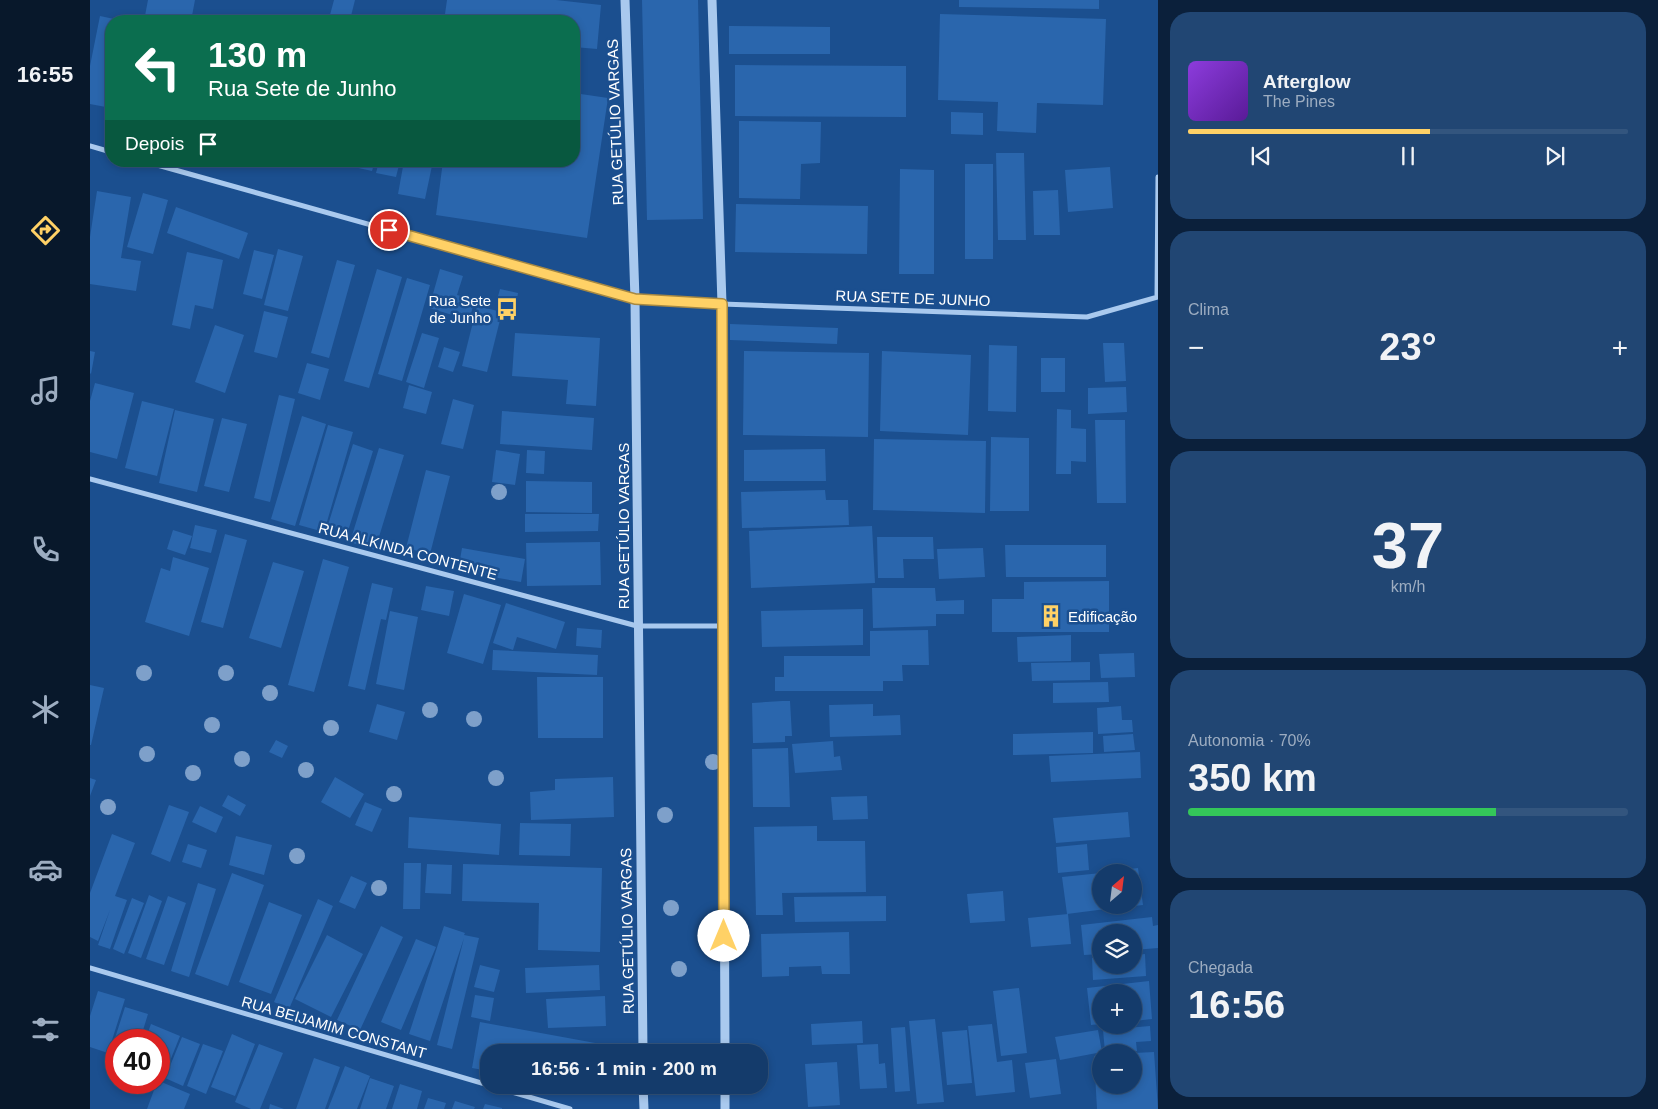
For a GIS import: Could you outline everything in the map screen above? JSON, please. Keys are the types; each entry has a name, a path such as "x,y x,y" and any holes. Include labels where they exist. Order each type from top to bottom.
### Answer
{"street":[{"name":"RUA GETÚLIO VARGAS","path":"625,0 635,299 643,1044"},
{"path":"712,0 722,304 725,1044"},
{"path":"90,146 105,150"},
{"name":"RUA SETE DE JUNHO","path":"165,167 635,299 722,304 1088,317 1157,297"},
{"path":"1157,297 1158,177"},
{"name":"RUA ALKINDA CONTENTE","path":"90,479 637,626 722,626"},
{"name":"RUA BEIJAMIM CONSTANT","path":"90,968 570,1109"},
{"path":"643,1094 644,1109"},
{"path":"725,1094 725,1109"}],"building":[{"path":"148,0 195,0 192,15 145,15"},
{"path":"334,0 355,0 351,15 330,15"},
{"path":"447,0 556,0 601,5 597,49 580,48 580,15 445,15"},
{"path":"642,0 698,0 703,219 647,220"},
{"path":"959,0 1099,0 1099,9 959,7"},
{"path":"940,14 1106,19 1103,105 1037,103 1036,133 997,131 998,102 938,100"},
{"path":"100,16 105,17 105,107 90,104 90,66"},
{"path":"729,26 830,27 830,54 729,54"},
{"path":"735,65 906,66 906,117 735,116"},
{"path":"580,94 608,98 587,238 436,215 442,167 580,167"},
{"path":"951,112 983,113 983,135 951,134"},
{"path":"739,121 821,122 820,163 801,164 800,199 739,198"},
{"path":"996,153 1024,153 1026,240 998,240"},
{"path":"965,164 993,164 993,259 965,259"},
{"path":"354,167 373,167 372,171"},
{"path":"378,167 398,167 396,177 376,173"},
{"path":"403,167 432,167 425,199 398,194"},
{"path":"1110,167 1113,208 1068,212 1065,170"},
{"path":"900,169 934,170 934,274 899,274"},
{"path":"1058,190 1060,235 1034,235 1033,191"},
{"path":"97,191 131,197 121,258 141,261 136,291 90,284 90,237"},
{"path":"143,193 168,200 153,254 127,247"},
{"path":"736,204 868,206 867,254 735,252"},
{"path":"176,207 248,233 239,259 167,233"},
{"path":"278,249 303,256 288,311 264,305"},
{"path":"254,250 274,255 262,299 243,294"},
{"path":"187,252 223,260 213,309 195,305 190,329 172,325"},
{"path":"337,260 355,265 329,358 311,353"},
{"path":"377,269 402,277 369,388 344,381"},
{"path":"440,269 463,276 457,295 475,300 469,320 429,308"},
{"path":"407,278 430,285 402,381 378,374"},
{"path":"500,289 518,293 516,305 497,300"},
{"path":"477,306 502,312 487,372 462,366"},
{"path":"264,311 288,317 277,358 254,352"},
{"path":"730,324 838,328 837,344 730,340"},
{"path":"215,325 244,335 225,393 195,382"},
{"path":"422,333 439,338 424,388 406,382"},
{"path":"515,333 600,338 596,406 566,404 568,380 512,376"},
{"path":"1103,343 1124,343 1126,381 1105,382"},
{"path":"989,345 1017,346 1016,412 988,411"},
{"path":"444,347 460,352 453,372 438,367"},
{"path":"90,351 95,352 91,374 90,373"},
{"path":"744,351 869,353 868,437 743,435"},
{"path":"882,351 971,355 968,435 880,431"},
{"path":"1041,358 1065,358 1065,392 1041,392"},
{"path":"307,363 329,369 320,400 298,393"},
{"path":"95,383 134,393 117,459 90,452 90,401"},
{"path":"409,385 432,392 426,414 403,408"},
{"path":"1126,387 1127,412 1088,414 1088,388"},
{"path":"279,395 295,399 270,502 254,498"},
{"path":"453,399 474,405 463,449 441,444"},
{"path":"142,401 174,409 157,476 125,468"},
{"path":"1057,409 1071,410 1071,428 1086,429 1086,462 1071,461 1071,474 1056,474"},
{"path":"175,410 214,419 197,492 159,483"},
{"path":"502,411 594,418 592,450 500,444"},
{"path":"302,416 326,424 295,526 271,519"},
{"path":"222,418 247,424 229,492 204,486"},
{"path":"1095,420 1125,420 1126,503 1097,503"},
{"path":"328,425 353,432 324,532 299,525"},
{"path":"991,437 1029,438 1029,511 990,511"},
{"path":"874,439 986,441 985,513 873,510"},
{"path":"353,444 373,451 348,531 328,525"},
{"path":"379,448 404,455 375,550 350,542"},
{"path":"825,449 826,481 744,481 744,450"},
{"path":"496,450 520,454 515,485 492,482"},
{"path":"527,450 545,451 544,474 526,473"},
{"path":"426,470 450,476 430,554 406,548"},
{"path":"526,481 592,482 592,513 526,512"},
{"path":"825,490 826,500 848,500 849,525 742,528 741,492"},
{"path":"525,514 599,514 598,531 525,532"},
{"path":"195,525 217,530 211,553 190,548"},
{"path":"872,526 875,583 751,588 749,531"},
{"path":"173,530 192,536 185,555 167,549"},
{"path":"225,534 247,540 223,628 201,622"},
{"path":"877,537 933,537 934,559 903,559 904,578 878,578"},
{"path":"600,542 601,585 527,586 526,543"},
{"name":"Edificação","path":"1005,545 1106,545 1106,577 1006,577"},
{"path":"462,548 525,559 521,582 458,571"},
{"path":"983,548 985,577 939,579 937,549"},
{"path":"173,557 209,568 189,636 145,622 161,568 170,571"},
{"path":"323,559 349,567 314,692 288,685"},
{"path":"273,562 304,571 281,648 249,638"},
{"name":"Edificação","path":"1109,581 1109,632 992,632 992,599 1024,599 1024,582"},
{"path":"372,583 393,588 386,620 381,619 365,690 348,686"},
{"path":"426,586 454,591 449,616 421,610"},
{"path":"872,588 935,588 936,601 964,600 964,614 936,614 936,626 873,628"},
{"path":"464,594 501,605 483,664 447,653"},
{"path":"506,603 565,622 556,649 517,637 513,650 493,643"},
{"path":"863,609 863,645 762,647 761,611"},
{"path":"390,611 418,617 404,690 376,684"},
{"path":"577,628 602,630 601,648 576,646"},
{"path":"928,630 929,665 902,665 903,681 883,681 883,691 775,691 775,677 784,677 784,656 870,656 870,631"},
{"name":"Edificação","path":"1071,635 1071,661 1018,662 1017,637"},
{"path":"493,650 598,655 597,675 492,670"},
{"name":"Edificação","path":"1134,653 1135,677 1101,678 1099,654"},
{"name":"Edificação","path":"1090,662 1090,680 1032,681 1031,663"},
{"path":"537,677 603,677 603,738 538,738"},
{"path":"1108,682 1109,702 1053,703 1053,683"},
{"path":"90,685 104,688 91,745 90,745"},
{"path":"790,701 792,736 785,736 785,742 753,743 752,703"},
{"path":"377,704 405,712 397,740 369,732"},
{"path":"873,704 873,716 900,715 901,735 830,737 829,705"},
{"path":"1121,706 1122,720 1132,720 1133,732 1098,734 1097,708"},
{"path":"1093,732 1093,753 1013,755 1013,734"},
{"path":"1133,734 1135,750 1104,752 1103,736"},
{"path":"276,740 288,746 282,758 269,752"},
{"path":"833,741 834,757 840,756 842,770 795,773 792,744"},
{"path":"788,748 790,807 753,807 752,749"},
{"path":"1140,752 1141,778 1051,782 1049,756"},
{"path":"335,777 364,794 350,818 321,802"},
{"path":"613,777 614,817 531,820 530,792 555,790 555,779"},
{"path":"90,778 96,780 90,796"},
{"path":"228,795 246,805 240,816 222,806"},
{"path":"867,796 868,819 833,820 831,797"},
{"path":"365,802 382,809 372,832 355,825"},
{"path":"169,805 189,812 170,862 151,854"},
{"path":"200,806 223,817 216,833 192,822"},
{"path":"1128,812 1130,837 1056,843 1053,818"},
{"path":"409,817 501,824 499,855 408,848"},
{"path":"520,823 571,824 570,856 519,855"},
{"path":"817,826 817,841 865,841 866,892 782,893 783,915 756,915 754,827"},
{"path":"112,834 135,843 115,896 127,900 110,949 98,945 110,910 98,941 90,937 90,893"},
{"path":"236,836 272,845 264,875 229,865"},
{"path":"188,844 207,850 201,868 182,862"},
{"path":"1087,844 1089,870 1058,873 1056,847"},
{"path":"404,863 421,863 420,909 403,909"},
{"path":"427,864 452,865 451,894 425,893"},
{"path":"463,864 602,868 600,952 538,950 539,903 462,901"},
{"path":"232,873 264,885 228,986 195,974"},
{"path":"1092,874 1092,911 1067,914 1062,877"},
{"path":"351,876 367,883 355,909 339,902"},
{"path":"198,883 216,889 189,977 171,971"},
{"path":"1003,891 1005,921 970,923 967,894"},
{"path":"149,895 162,901 141,958 128,953"},
{"path":"168,896 186,903 164,965 146,959"},
{"path":"886,896 886,921 795,922 794,897"},
{"path":"132,898 144,903 124,954 113,949"},
{"path":"318,899 333,906 289,1009 274,1002"},
{"path":"269,902 302,915 271,994 239,982"},
{"path":"1068,914 1071,944 1031,947 1028,918"},
{"path":"1152,917 1153,926 1158,925 1158,948 1142,949 1142,924 1092,924 1092,955 1084,955 1081,925"},
{"path":"381,926 403,937 360,1030 337,1020"},
{"path":"444,926 465,933 464,935 479,938 452,1049 437,1045 464,938 430,1041 409,1034"},
{"path":"849,932 850,974 822,974 821,966 789,967 789,976 762,977 761,934"},
{"path":"327,935 363,954 331,1017 295,999"},
{"path":"416,939 436,947 401,1030 381,1022"},
{"path":"1142,954 1145,954 1146,976 1093,980 1093,974 1142,974"},
{"path":"480,965 500,970 494,992 474,987"},
{"path":"599,965 600,990 526,993 525,968"},
{"path":"1149,981 1152,1019 1142,1020 1142,984 1122,984"},
{"path":"1092,987 1092,1025 1091,1025 1087,988"},
{"path":"1019,988 1027,1053 1001,1056 993,991"},
{"path":"98,991 125,999 116,1029 105,1029 105,1052 90,1047 90,1016"},
{"path":"475,995 494,998 490,1021 471,1017"},
{"path":"605,996 606,1026 548,1028 546,999"},
{"path":"125,1007 148,1014 143,1029 118,1029"},
{"path":"935,1019 944,1102 917,1104 909,1021"},
{"path":"862,1021 863,1043 812,1045 811,1024"},
{"path":"480,1022 601,1044 480,1044 480,1069 472,1068"},
{"path":"151,1024 163,1029 149,1029"},
{"path":"992,1024 997,1062 1012,1060 1015,1092 976,1096 968,1026"},
{"path":"1150,1026 1151,1041 1136,1042 1136,1044 1104,1044 1103,1034 1142,1034 1142,1027"},
{"path":"905,1027 910,1091 895,1092 891,1028"},
{"path":"967,1030 972,1083 947,1085 942,1032"},
{"path":"1092,1031 1092,1034 1099,1034 1101,1044 1092,1044 1092,1054 1060,1060 1055,1037"},
{"path":"170,1032 180,1036 170,1061"},
{"path":"232,1034 255,1044 235,1096 211,1087"},
{"path":"182,1037 200,1044 183,1086 170,1080 170,1066"},
{"path":"203,1044 223,1051 206,1094 187,1086"},
{"path":"259,1044 283,1053 260,1109 251,1109 235,1102"},
{"path":"878,1044 879,1064 885,1063 887,1088 860,1089 857,1045"},
{"path":"1154,1052 1158,1109 1097,1109 1096,1094 1142,1094 1142,1053"},
{"path":"314,1058 340,1067 325,1109 296,1109"},
{"path":"1056,1059 1061,1094 1030,1098 1025,1063"},
{"path":"837,1062 840,1105 808,1107 805,1064"},
{"path":"345,1066 370,1076 357,1109 328,1109"},
{"path":"370,1078 394,1086 386,1109 360,1109"},
{"path":"400,1084 422,1091 417,1109 392,1109"},
{"path":"170,1086 190,1094 184,1109 147,1109 153,1094 170,1094"},
{"path":"428,1098 446,1103 444,1109 424,1109"},
{"path":"455,1101 475,1107 474,1109 452,1109"},
{"path":"270,1104 284,1109 269,1109"},
{"path":"485,1104 502,1108 502,1109 483,1109"}],"place":[{"name":"Rua Sete de Junho","path":"507,309"},
{"name":"Edificação","path":"1051,616"}],"route":[{"path":"389,230 635,299 722,304 724,936"}]}
